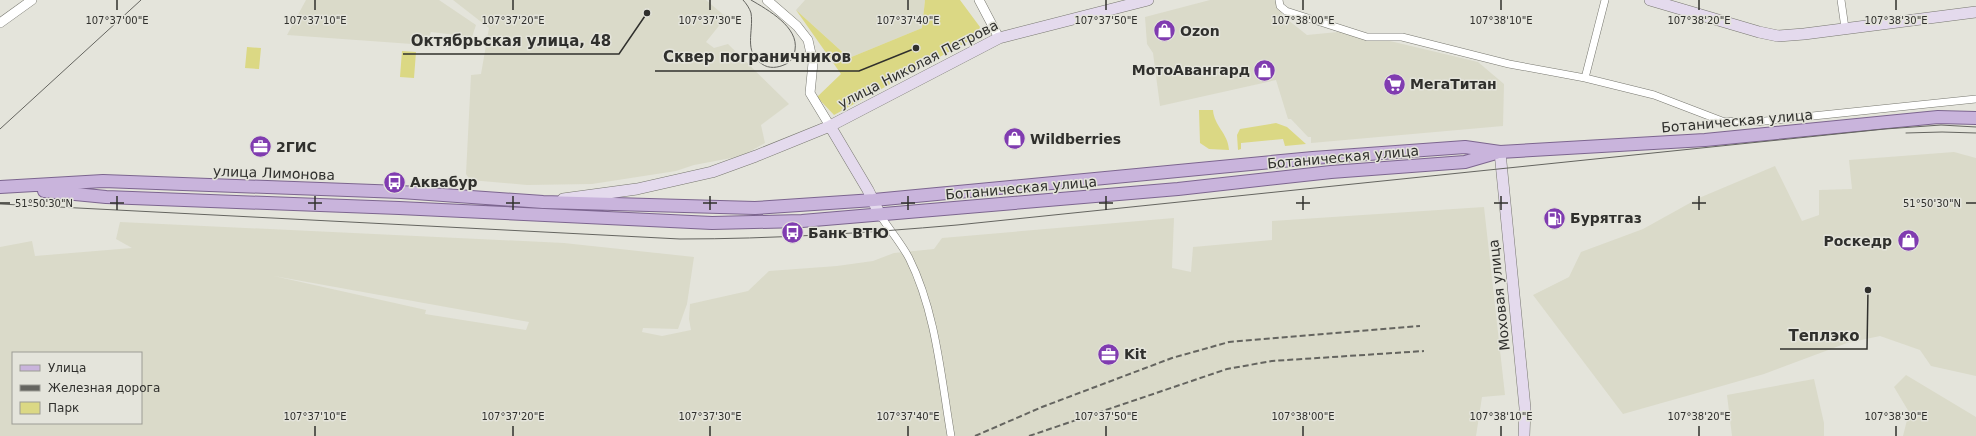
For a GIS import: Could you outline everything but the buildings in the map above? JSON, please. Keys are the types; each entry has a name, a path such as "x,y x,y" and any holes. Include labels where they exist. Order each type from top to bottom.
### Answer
{"main road":[{"name":"улица Николая Петрова","path":"542,202 637,189 712,172 830,126 999,38 1148,0"},
{"path":"1650,0 1759,32 1778,36 1976,12"},
{"name":"Ботаническая улица","path":"542,202 755,208 874,200 1312,158 1464,147 1500,152 1704,140 1938,117 1976,118"},
{"path":"830,126 874,200 880,215"},
{"name":"Ботаническая улица","path":"542,216 758,223 880,215 1178,189 1327,173 1465,162 1500,152"},
{"name":"Моховая улица","path":"1500,152 1525,408 1524,436"},
{"name":"улица Лимонова","path":"2,187 103,181 401,192 542,202"},
{"name":"улица Лимонова","path":"2,187 106,197 406,208 542,216"},
{"path":"570,217 571,203"}],"street":[{"path":"0,23 32,0"},
{"path":"767,0 797,26 808,40 814,63 810,93 830,126"},
{"path":"980,0 999,38"},
{"path":"1279,0 1280,6 1286,11 1367,37 1402,37 1509,64 1585,78 1654,95 1722,121 1755,122 1976,99"},
{"path":"1585,78 1605,0"},
{"path":"1841,0 1845,28"},
{"path":"880,215 908,258 933,329 951,436"}],"shaded area":[{"path":"306,0 439,0 476,25 472,37 431,32 426,45 287,35"},
{"path":"453,0 706,0 726,17 706,42 714,48 728,44 789,104 761,125 765,143 742,156 694,165 676,171 592,184 527,185 470,180 466,174 471,75 481,74 489,28"},
{"path":"805,0 925,0 922,28 849,58 796,10"},
{"path":"1210,0 1277,0 1283,16 1307,35 1348,31 1478,62 1504,84 1503,126 1311,143 1311,137 1308,137 1291,119 1288,119 1276,80 1160,106 1153,53 1147,44 1145,17"},
{"path":"1954,152 1976,158 1976,376 1931,366 1920,350 1880,336 1847,343 1764,374 1623,414 1533,295 1569,277 1581,252 1643,229 1699,198 1775,166 1802,221 1819,215 1819,190 1852,189 1849,160"},
{"path":"1484,207 1505,395 1482,397 1476,436 0,436 0,247 32,241 35,256 132,248 116,239 120,222 564,243 694,257 687,304 678,329 643,328 642,332 662,336 691,330 689,319 690,304 748,291 769,271 837,266 873,261 894,253 934,249 942,238 1174,218 1172,268 1191,272 1193,247 1272,240 1272,221","holes":["274,276 529,322 526,330 425,314 426,310"]},
{"path":"1906,375 1976,417 1976,436 1903,436 1909,412 1894,387"},
{"path":"1814,379 1824,423 1824,436 1732,436 1727,395"}],"green space":[{"path":"925,0 960,0 980,27 976,37 834,115 817,97 841,74 796,10 849,58 922,28"},
{"path":"247,47 261,48 259,69 245,68"},
{"path":"402,51 416,52 414,78 400,77"},
{"path":"1199,110 1213,110 1216,121 1228,144 1229,150 1209,149 1200,143"},
{"path":"1276,123 1287,127 1306,144 1285,146 1283,139 1241,143 1241,149 1238,150 1237,135 1240,129"}],"tram line":[{"path":"0,129 141,0"},
{"path":"743,0 751,13 752,20 750,41 753,54 756,59 765,66 771,67 777,67 788,63 795,52 795,42 792,34 781,20 751,0"},
{"path":"0,204 680,239 784,237 957,225 1885,129 1941,125 1976,127"},
{"path":"1906,133 1976,133"}],"railway":[{"path":"975,436 1042,407 1172,358 1229,342 1420,326"},
{"path":"1029,436 1227,369 1272,361 1424,351"}],"place":[{"name":"Октябрьская улица, 48","path":"647,13"},
{"name":"Ozon","path":"1164,31"},
{"name":"Сквер пограничников","path":"916,48"},
{"name":"МотоАвангард","path":"1265,70"},
{"name":"МегаТитан","path":"1395,84"},
{"name":"Wildberries","path":"1015,139"},
{"name":"2ГИС","path":"260,147"},
{"name":"Аквабур","path":"395,182"},
{"name":"Бурятгаз","path":"1555,218"},
{"name":"Банк ВТЮ","path":"793,233"},
{"name":"Роскедр","path":"1908,241"},
{"name":"Теплэко","path":"1868,290"},
{"name":"Kit","path":"1109,354"}]}
